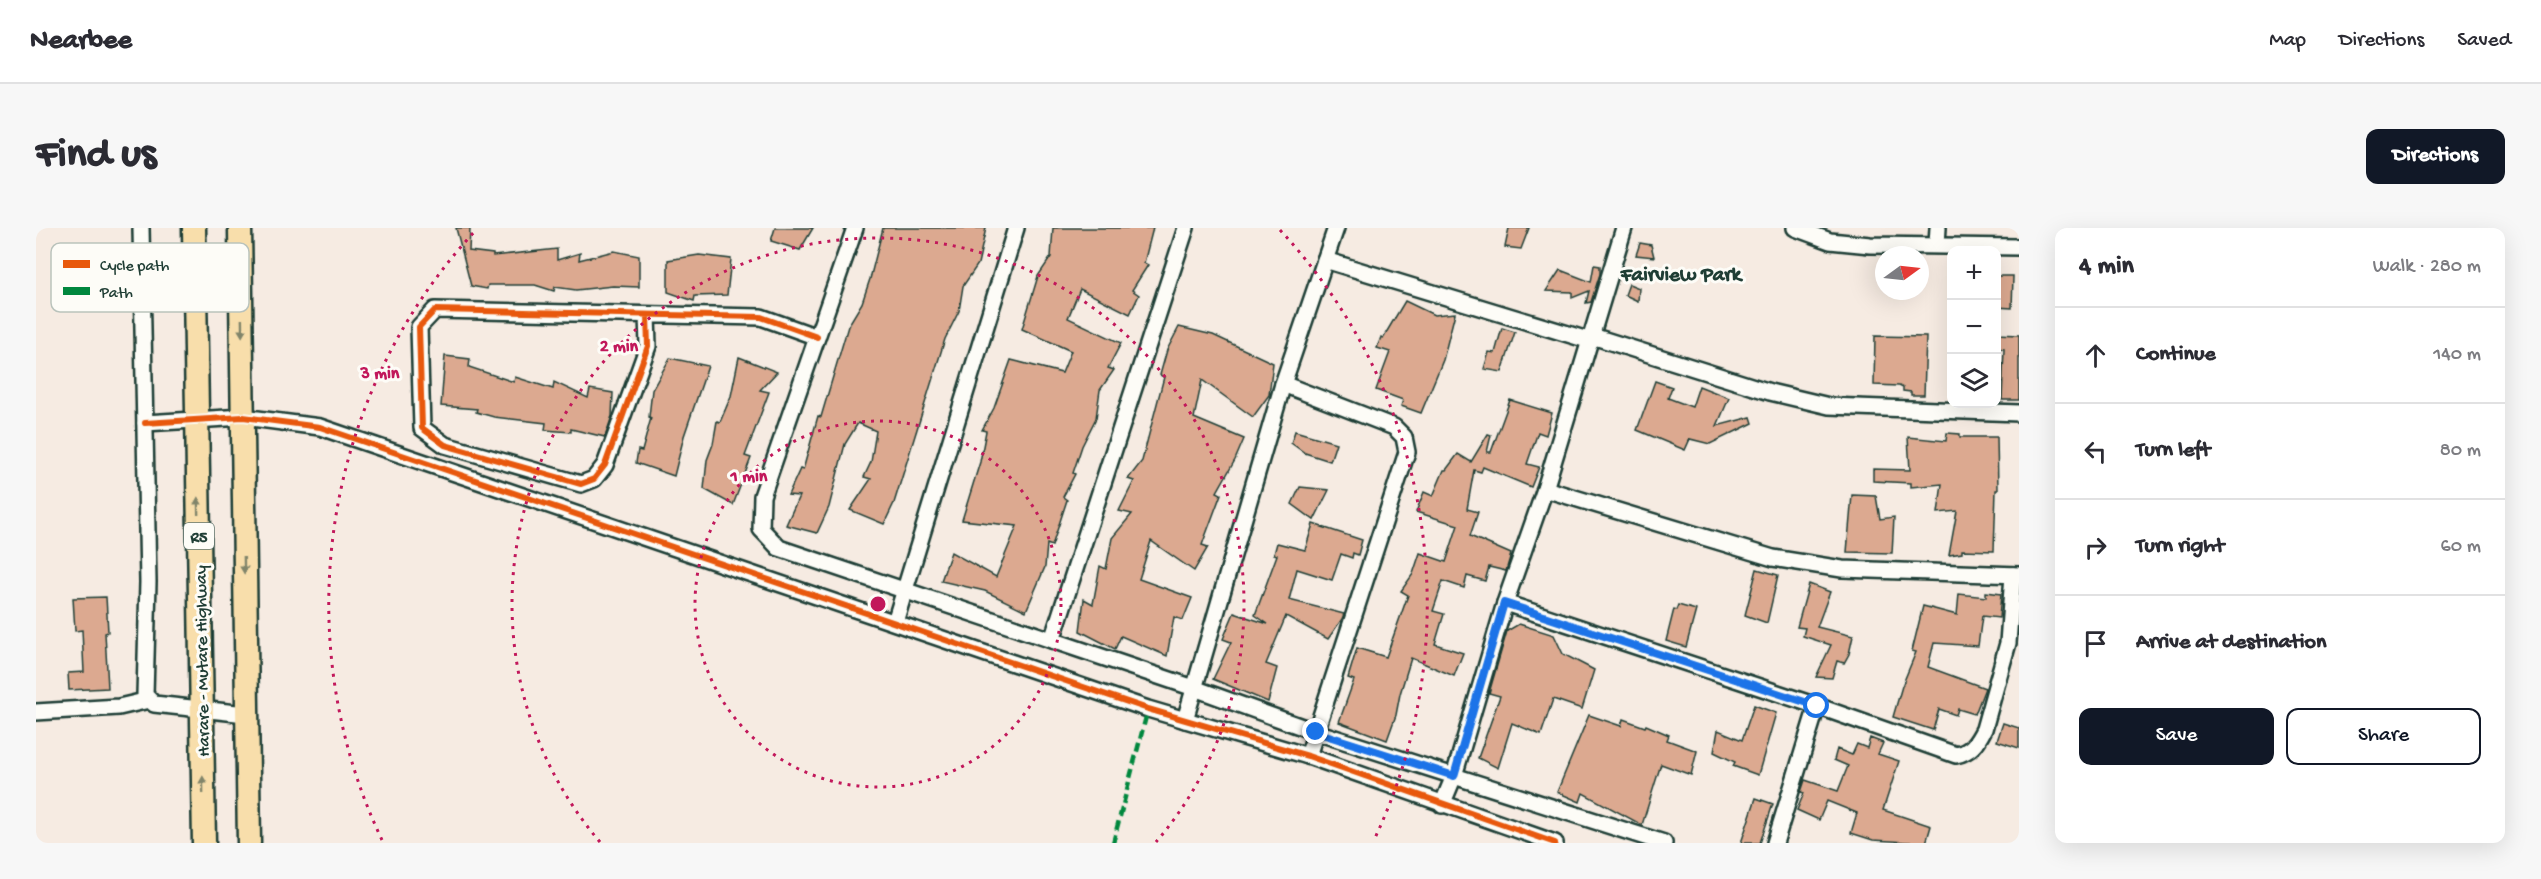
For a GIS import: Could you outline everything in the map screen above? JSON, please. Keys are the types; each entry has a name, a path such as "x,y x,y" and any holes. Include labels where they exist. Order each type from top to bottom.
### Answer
{"highway":[{"name":"Harare - Mutare Highway","path":"194,228 194,243"},
{"path":"240,228 240,243"},
{"name":"Harare - Mutare Highway","path":"195,312 204,843"},
{"path":"241,312 249,843"}],"street":[{"path":"141,228 141,243"},
{"path":"855,228 762,496 761,529 779,548 1194,687 1316,732 1664,843"},
{"path":"895,622 1016,228"},
{"path":"1052,640 1186,228"},
{"path":"1185,720 1283,384 1336,228"},
{"path":"1442,805 1454,776 1504,603 1545,489 1624,228"},
{"path":"1795,228 1830,241 1870,245 1937,244 2019,247"},
{"path":"1937,244 1938,228"},
{"path":"1325,260 1770,392 1829,406 2019,413"},
{"path":"647,315 648,346 605,465 594,479 580,484 445,445 422,428 419,327 435,310 760,317 817,337"},
{"path":"143,312 148,582 145,695 154,704 246,714"},
{"path":"1283,384 1394,427 1404,437 1407,452 1308,756"},
{"path":"145,423 243,417 320,427 1185,720 1308,756 1555,843"},
{"path":"1504,603 1817,706 1956,755 1967,753 1978,741 1984,729 2008,643 2016,575 1842,569 1773,558 1545,489"},
{"path":"36,712 119,707 149,700"},
{"path":"1775,843 1817,706"}],"building":[{"path":"456,228 470,228 469,251 493,254 493,256 557,249 557,260 580,253 579,260 614,251 639,256 639,287 613,286 576,290 555,287 554,291 535,285 488,285 487,289 471,286"},
{"path":"775,228 813,228 800,250 771,241"},
{"path":"883,228 986,228 978,264 963,286 959,311 945,339 894,503 884,524 850,510 871,479 864,477 871,462 876,431 858,423 845,444 829,507 817,533 786,525 799,496 788,495 800,469 803,470 848,326 862,303 870,279"},
{"path":"1053,228 1153,228 1144,263 1148,265 1132,290 1139,295 1130,314 1080,289 1068,318 1121,343 1108,368 1114,370 1100,390 1096,418 1082,446 1073,473 1075,474 1063,497 1067,500 1052,546 1047,544 1045,567 1026,611 985,591 941,581 951,552 996,577 1017,526 962,520 980,462 986,431 982,430 994,408 1011,360 1062,373 1071,351 1022,329 1038,276 1051,257"},
{"path":"1509,228 1529,228 1521,249 1505,247"},
{"path":"1640,243 1651,245 1654,257 1636,255"},
{"path":"699,255 731,259 727,295 695,296 694,301 668,292 668,260"},
{"path":"1594,265 1600,266 1600,274 1591,302 1586,303 1589,291 1572,298 1572,292 1546,291 1560,270 1591,282"},
{"path":"2001,276 2013,276 2012,308 2001,307"},
{"path":"1629,284 1639,288 1638,301 1625,295"},
{"path":"1405,301 1434,315 1455,313 1443,360 1421,413 1401,406 1403,400 1376,390 1390,352 1377,348 1381,337 1383,338"},
{"path":"1179,327 1213,335 1273,363 1269,395 1253,417 1202,380 1194,418 1244,439 1217,492 1221,494 1202,545 1208,547 1194,571 1151,541 1139,579 1192,598 1183,620 1174,617 1167,656 1121,636 1115,649 1080,631 1084,599 1093,604 1100,566 1106,569 1112,538 1132,514 1119,511 1134,481 1128,479 1142,461 1164,377 1160,375 1167,350"},
{"path":"1502,328 1515,332 1502,372 1484,369 1489,352 1495,353"},
{"path":"2001,334 2019,335 2019,400 2002,400 2004,349 2001,349"},
{"path":"1875,336 1926,337 1924,395 1911,395 1911,392 1903,391 1903,388 1899,386 1874,385"},
{"path":"445,356 470,359 469,367 514,382 515,377 553,389 554,382 588,398 590,389 613,393 612,416 605,437 571,429 571,432 545,430 546,423 494,417 476,412 477,409 441,406"},
{"path":"739,357 777,372 760,390 769,392 745,456 751,458 733,505 704,489 707,460 713,444 717,421 720,422 731,396"},
{"path":"670,358 708,366 684,436 674,476 636,463 638,450 642,451 651,418 649,417 652,390"},
{"path":"1655,381 1672,387 1668,398 1692,407 1699,386 1729,398 1717,426 1751,417 1753,423 1710,444 1690,439 1685,450 1637,430"},
{"path":"1510,400 1552,413 1546,435 1538,432 1527,464 1539,467 1531,487 1483,467 1481,472 1474,470 1467,509 1478,512 1470,536 1511,554 1506,571 1489,567 1485,581 1467,576 1464,588 1443,581 1433,611 1444,614 1435,644 1463,653 1454,676 1411,658 1387,740 1339,722 1354,680 1348,678 1357,648 1386,657 1408,595 1401,591 1413,574 1420,553 1446,562 1458,525 1416,512 1424,492 1433,496 1444,470 1458,454 1471,462 1488,434 1491,435 1487,452 1491,452"},
{"path":"1295,431 1336,443 1330,461 1305,453 1291,443"},
{"path":"1947,433 1960,434 1960,437 1997,437 1998,490 1996,490 1994,551 1962,550 1962,553 1949,555 1957,511 1938,513 1942,484 1911,487 1911,483 1873,481 1873,469 1910,470 1908,437 1946,441"},
{"path":"1300,487 1329,490 1314,520 1292,504"},
{"path":"1852,495 1876,496 1880,519 1894,517 1892,553 1847,552"},
{"path":"1313,524 1362,540 1358,555 1353,553 1352,558 1341,554 1332,580 1297,569 1289,600 1344,614 1342,619 1328,639 1286,616 1266,664 1277,668 1268,702 1213,679 1231,642 1223,639 1234,613 1268,624 1255,615 1277,555 1274,554 1277,543 1305,550"},
{"path":"1757,569 1778,575 1767,623 1745,615"},
{"path":"1809,584 1830,592 1817,627 1853,636 1849,654 1844,663 1837,661 1832,678 1816,677 1831,645 1803,636 1805,628 1797,627"},
{"path":"1986,592 2001,594 1999,618 1982,616 1978,646 1934,643 1928,667 1985,688 1975,714 1958,709 1956,715 1939,709 1933,730 1893,717 1902,686 1916,652 1912,651 1923,606 1957,615 1959,594 1986,597"},
{"path":"106,597 108,688 69,690 68,673 84,672 82,630 75,631 73,598"},
{"path":"1678,605 1696,610 1686,647 1666,641 1674,609 1676,610"},
{"path":"1519,624 1554,635 1563,654 1594,670 1582,709 1553,699 1541,735 1512,723 1498,768 1478,758 1500,696 1489,693 1507,631"},
{"path":"1754,705 1776,713 1758,775 1733,766 1735,762 1714,752 1718,730 1742,740"},
{"path":"1589,715 1621,726 1623,719 1645,727 1646,725 1669,735 1667,740 1697,751 1691,775 1661,764 1642,825 1583,793 1580,802 1557,792"},
{"path":"2003,723 2019,728 2019,748 1997,741"},
{"path":"1870,738 1883,743 1878,754 1899,761 1883,810 1931,826 1926,843 1873,840 1851,833 1857,813 1827,801 1819,820 1797,810 1804,793 1801,792 1805,780 1838,791 1848,766 1834,760 1837,749 1852,755 1857,744 1867,748"},
{"path":"1756,798 1773,804 1760,843 1741,843"}],"marked path":[{"path":"1113,843 1148,709"}],"cycle path":[{"path":"647,315 648,346 605,465 594,479 581,484 445,445 422,428 419,327 435,310 761,317 817,337"},
{"path":"145,423 243,417 320,427 1148,709 1308,756 1555,843"}],"district":[{"name":"Fairview Park","path":"1681,273"}],"route":[{"path":"1316,732 1454,776 1504,603 1817,706"}]}
